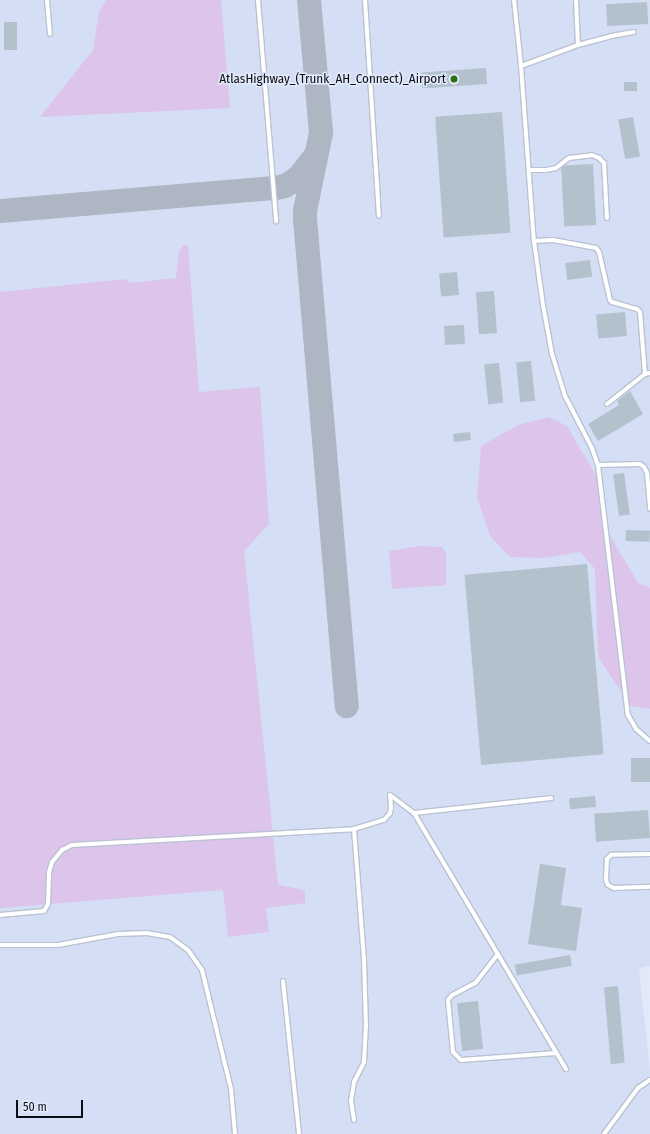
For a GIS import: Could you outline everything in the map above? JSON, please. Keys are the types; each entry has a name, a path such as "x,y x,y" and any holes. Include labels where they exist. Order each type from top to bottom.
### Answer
{"lane":[{"path":"47,0 50,34"},
{"path":"258,0 276,221"},
{"path":"365,0 379,216"},
{"path":"514,0 521,66 534,241 542,305 552,354 565,396 592,448 598,465 628,714 636,730 650,741"},
{"path":"576,0 578,45"},
{"path":"521,66 578,45 611,36 634,32"},
{"path":"528,170 546,170 556,168 569,158 592,154 599,158 604,163 607,218"},
{"path":"534,241 553,240 596,248 610,300 612,302 637,309 640,312 648,374 607,404"},
{"path":"598,465 640,464 644,467 647,473 650,509"},
{"path":"0,916 44,911 48,904 49,872 52,862 62,850 72,845 354,829 384,820 390,813 390,795 414,813 566,1069"},
{"path":"414,813 551,798"},
{"path":"354,829 364,959 366,1027 364,1062 354,1082 351,1101 354,1120"},
{"path":"650,854 611,855 607,858 606,880 608,885 614,888 650,887"},
{"path":"0,945 58,945 118,934 148,933 170,937 188,950 202,970 231,1089 235,1134"},
{"path":"498,954 475,983 452,995 448,1000 452,1052 461,1060 556,1053"},
{"path":"283,981 299,1134"},
{"path":"604,1134 638,1088 650,1080"}],"shaded area":[{"path":"0,0 650,0 650,966 641,968 639,973 650,1069 650,1134 0,1134"},
{"path":"106,0 221,0 230,108 40,117 93,50 99,12"},
{"path":"184,245 188,245 199,392 260,387 269,524 244,551 278,885 305,890 305,903 266,908 269,932 228,937 223,890 0,908 0,292 125,279 130,283 176,278 179,252"},
{"path":"549,417 567,426 598,479 608,532 638,583 650,588 650,709 631,706 598,657 595,569 580,552 544,558 510,557 490,536 477,497 481,446 518,425"},
{"path":"419,546 442,547 446,552 446,585 392,589 389,551"}],"building":[{"path":"647,2 648,24 607,26 606,4"},
{"path":"4,22 17,22 17,50 4,50"},
{"name":"AtlasHighway_(Trunk_AH_Connect)_Airport","path":"486,68 487,84 422,88 421,73"},
{"path":"624,82 637,82 637,91 624,91"},
{"path":"502,112 510,233 444,237 435,117"},
{"path":"633,117 640,156 625,159 618,120"},
{"path":"593,164 596,225 564,227 561,166"},
{"path":"590,260 592,277 567,280 565,263"},
{"path":"457,272 459,295 441,296 439,274"},
{"path":"494,291 497,333 479,334 476,292"},
{"path":"625,312 627,336 598,338 596,315"},
{"path":"464,325 465,344 445,345 444,326"},
{"path":"531,361 535,401 520,402 516,363"},
{"path":"499,363 503,403 488,404 484,365"},
{"path":"630,391 643,414 598,441 588,424 619,405 617,401"},
{"path":"470,432 471,440 454,442 453,434"},
{"path":"624,473 630,515 619,516 613,475"},
{"path":"626,530 650,531 650,542 626,541"},
{"path":"587,564 604,754 481,765 464,575"},
{"path":"631,758 650,758 650,782 631,782"},
{"path":"595,796 596,807 570,809 569,798"},
{"path":"648,810 650,838 596,842 594,814"},
{"path":"540,864 566,868 561,905 582,908 576,951 528,944"},
{"path":"570,955 572,966 517,976 515,965"},
{"path":"618,986 625,1063 611,1064 604,987"},
{"path":"478,1001 483,1049 462,1051 457,1003"}],"taxiway":[{"path":"309,0 321,133 305,211 305,219 347,706"},
{"path":"0,211 276,188 285,186 298,178 315,156"}],"place":[{"name":"AtlasHighway_(Trunk_AH_Connect)_Airport","path":"454,79"}]}
